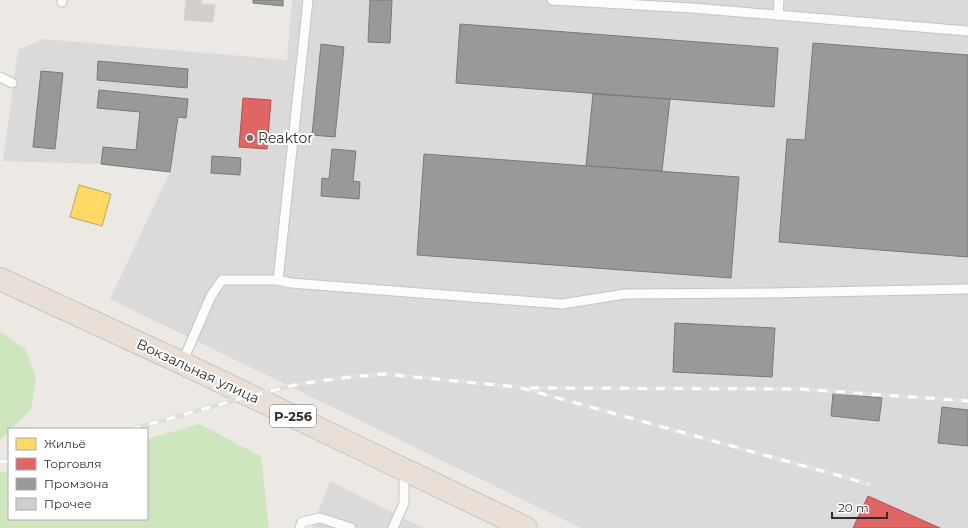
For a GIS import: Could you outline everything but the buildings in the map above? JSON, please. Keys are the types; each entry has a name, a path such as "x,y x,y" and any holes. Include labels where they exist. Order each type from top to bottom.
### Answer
{"highway":[{"name":"Вокзальная улица","path":"0,279 182,363 526,528"}],"lane":[{"path":"278,280 308,0"},
{"path":"552,0 693,4 778,15 968,31"},
{"path":"778,15 780,0"},
{"path":"0,77 12,83"},
{"path":"182,363 211,296 222,280 278,280 562,304 625,294 968,289"},
{"path":"393,528 404,502 404,470"},
{"path":"300,528 302,522 320,518 351,528"}],"shaded area":[{"path":"292,0 968,0 968,528 581,528 110,299 170,172 101,164 3,161 18,50 43,39 287,60"},
{"path":"330,481 423,528 312,528"}],"green space":[{"path":"0,332 26,349 36,379 31,410 13,428 8,428 8,433 0,440"},
{"path":"199,424 261,456 269,528 0,528 0,472 8,472 8,520 148,520 148,439"}],"railway":[{"path":"136,428 299,384 384,374 518,387 869,484"},
{"path":"530,388 800,389 968,401"},
{"path":"0,462 8,461"}],"place":[{"name":"Reaktor","path":"250,138"}]}
